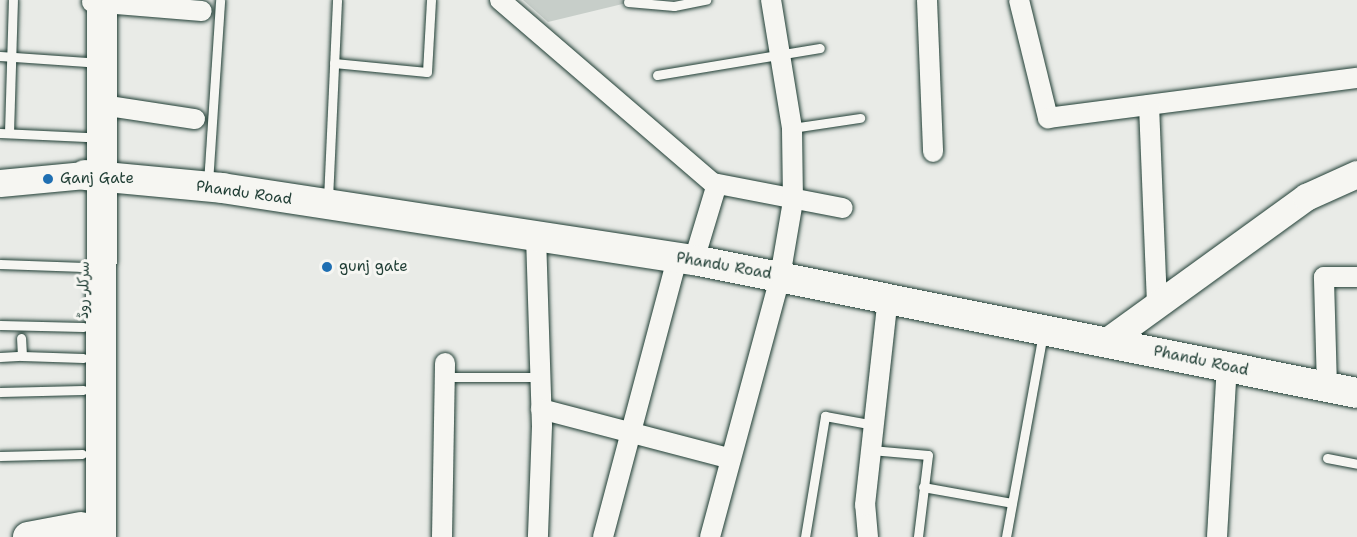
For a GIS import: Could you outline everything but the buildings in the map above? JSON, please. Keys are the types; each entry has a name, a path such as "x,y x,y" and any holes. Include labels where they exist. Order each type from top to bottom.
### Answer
{"main road":[{"name":"سرکلر روڈ","path":"94,534 82,454 84,267 94,176 86,137 87,62 95,1"},
{"path":"28,537 94,534 94,176 102,105 95,1"},
{"name":"Phandu Road","path":"94,176 208,187 686,259 1107,341 1357,393"}],"street":[{"path":"500,0 717,184 793,201 843,208"},
{"path":"710,537 780,277 793,201 792,128 771,0"},
{"path":"927,0 933,152"},
{"path":"1018,0 1048,118 1357,78"},
{"path":"95,1 202,11"},
{"path":"102,105 195,119"},
{"path":"1149,105 1157,305"},
{"path":"1107,341 1306,197 1357,174"},
{"path":"0,183 94,176"},
{"path":"603,537 632,433 686,259 717,184"},
{"path":"536,236 542,409 538,537"},
{"path":"1327,387 1324,277 1357,277"},
{"path":"868,537 865,505 888,298"},
{"path":"1216,537 1227,366"},
{"path":"442,537 444,370"},
{"path":"542,409 731,459"}],"lane":[{"path":"13,0 11,57 4,133 86,137"},
{"path":"208,187 220,0"},
{"path":"328,205 337,0"},
{"path":"334,63 427,72 431,0"},
{"path":"628,2 674,6 706,0"},
{"path":"657,75 820,48"},
{"path":"0,56 87,62"},
{"path":"792,128 860,118"},
{"path":"0,264 84,267"},
{"path":"0,325 84,327"},
{"path":"1006,537 1044,329"},
{"path":"21,338 22,356"},
{"path":"0,357 83,358"},
{"path":"444,370 540,377"},
{"path":"0,392 83,390"},
{"path":"805,537 825,416 874,425"},
{"path":"871,450 928,455 918,537"},
{"path":"0,456 82,454"},
{"path":"1327,458 1357,464"},
{"path":"923,488 1012,503"}],"shaded area":[{"path":"523,0 639,0 548,22"}],"place":[{"name":"Ganj Gate","path":"48,179"},
{"name":"gunj gate","path":"327,267"}]}
